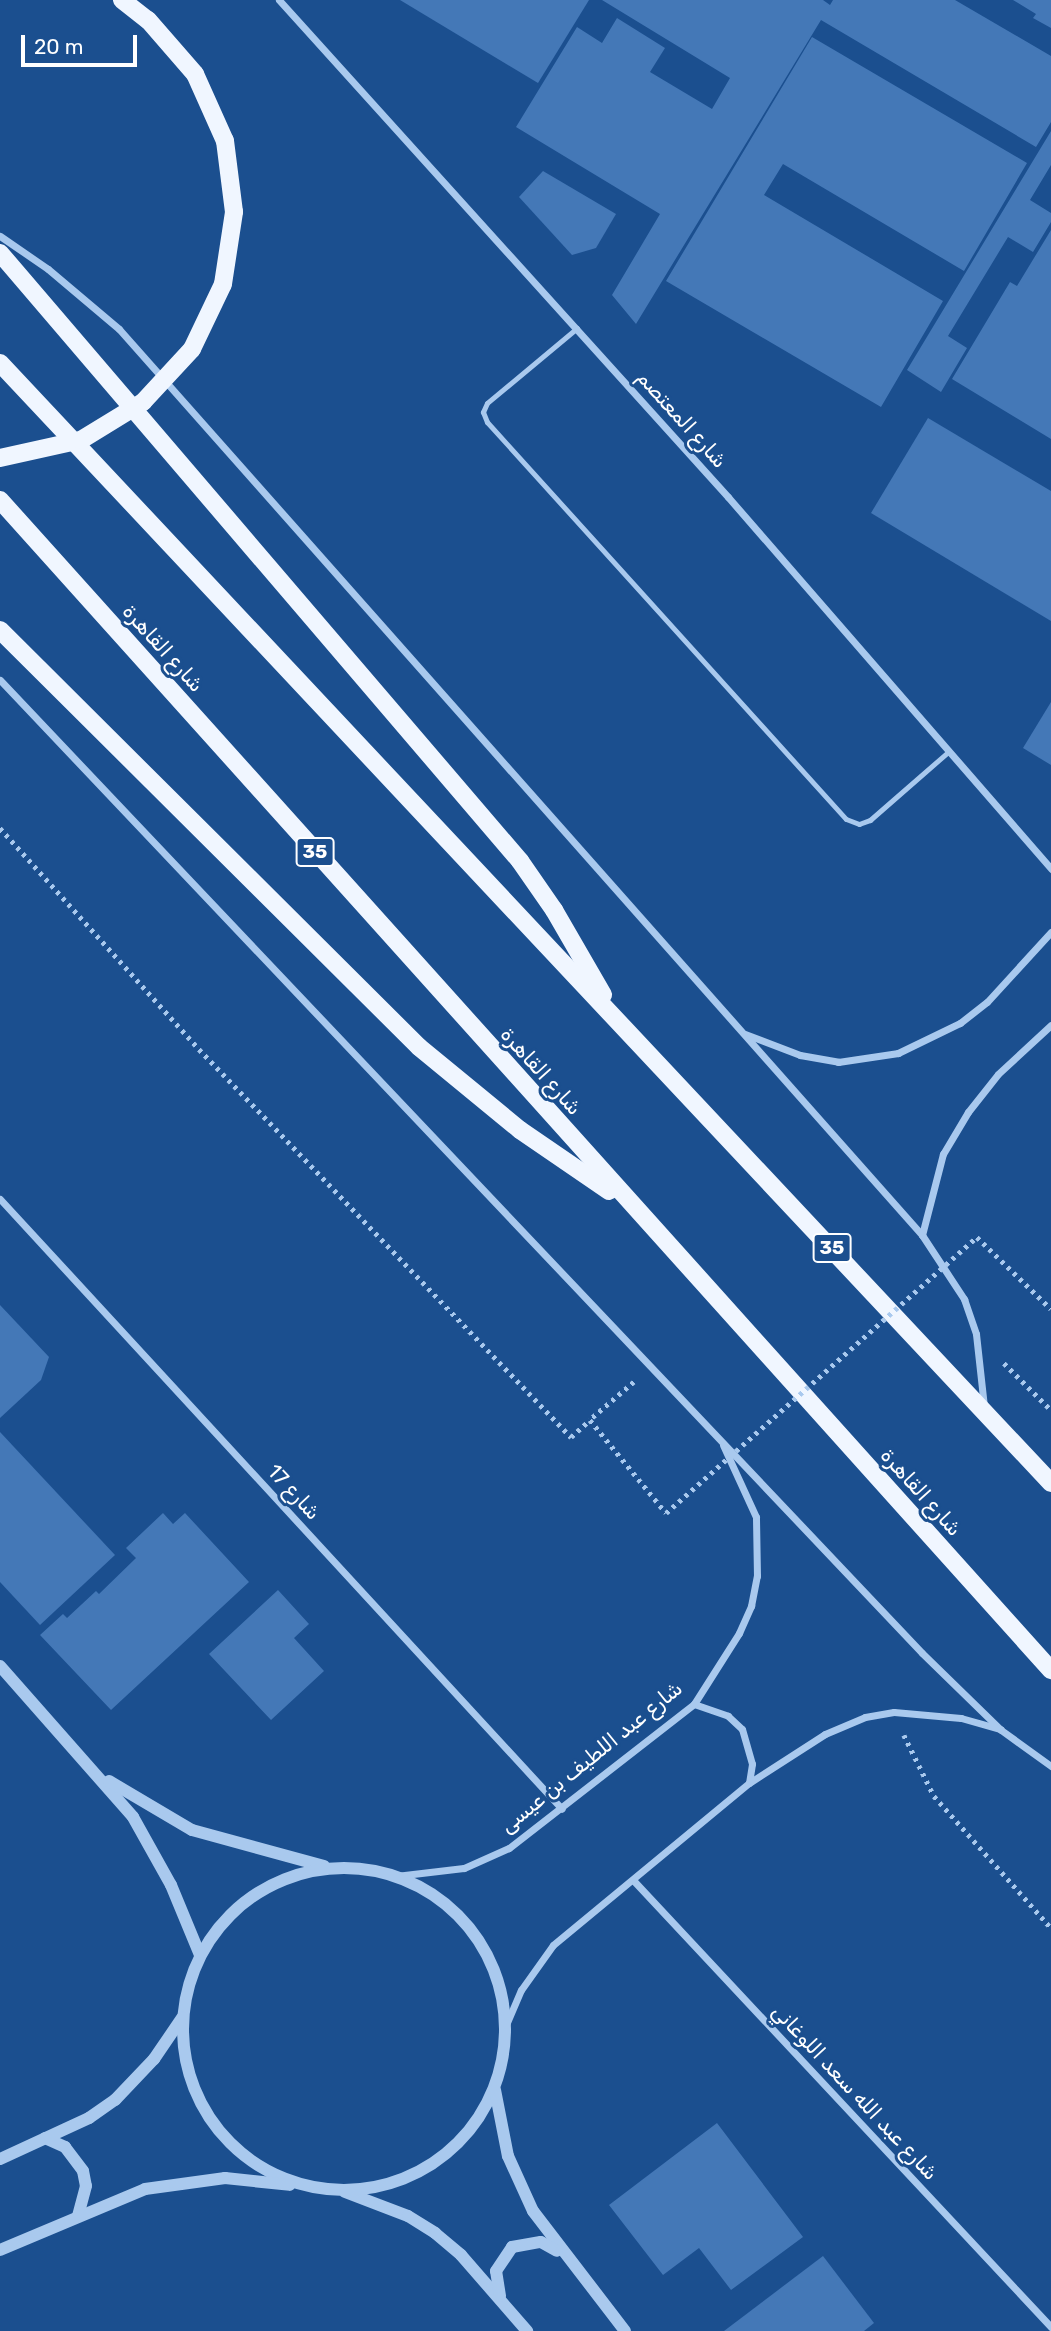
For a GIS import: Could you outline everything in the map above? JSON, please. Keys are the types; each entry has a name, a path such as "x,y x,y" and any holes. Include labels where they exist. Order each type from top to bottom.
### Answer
{"main road":[{"path":"0,458 81,440 144,402 192,349 223,284 234,212 225,141 195,74 148,20 122,0"},
{"path":"0,253 520,861 554,910 613,1014"},
{"name":"35","path":"0,363 1051,1483"},
{"name":"شارع القاهرة","path":"0,499 629,1204 1051,1670"},
{"path":"0,631 419,1047 520,1130 629,1204"}],"street":[{"name":"شارع المعتصم","path":"279,0 577,328 1051,869"},
{"path":"0,236 48,269 118,329 922,1235 952,1277 976,1334 984,1410"},
{"path":"0,680 653,1366 922,1653 1001,1730 1051,1766"},
{"path":"740,1031 800,1055 838,1062 898,1053 960,1023 987,1002 1051,932"},
{"path":"922,1235 943,1154 968,1112 998,1074 1051,1025"},
{"name":"شارع 17","path":"0,1199 562,1810"},
{"name":"شارع عبد اللطيف بن عيسى","path":"396,1876 485,1861 532,1833 694,1704 739,1633 751,1606 757,1576 756,1517 718,1435"},
{"path":"0,1666 133,1817 157,1857 200,1955"},
{"path":"694,1704 720,1711 742,1729 750,1746 749,1783"},
{"path":"625,2331 568,2260 522,2190 500,2130 495,2089 506,2025 521,1990 553,1945 749,1783 844,1724 894,1712 961,1718 1001,1730"},
{"path":"94,1770 141,1804 192,1830 331,1868"},
{"path":"309,2187 256,2164 214,2125 189,2074 183,2017 188,1985 200,1955 218,1927 259,1892 299,1874 331,1868 364,1869 396,1876 443,1903 474,1933 502,1993 506,2025"},
{"name":"شارع عبد الله سعد اللوغاني","path":"632,1880 1051,2327"},
{"path":"0,2159 115,2100 154,2059 183,2017"},
{"path":"0,2250 145,2189 199,2179 341,2190 405,2179 434,2164 459,2143 495,2089"},
{"path":"45,2138 65,2147 83,2171 86,2186 78,2215"},
{"path":"341,2190 408,2216 435,2234 501,2300 527,2331"},
{"path":"501,2300 496,2271 512,2247 541,2242 568,2260"}],"lane":[{"path":"577,328 487,403 483,412 487,422 846,819 859,824 870,820 948,752"}],"path":[{"path":"0,828 199,1049 571,1437 653,1366"},
{"path":"590,1420 666,1513 977,1237 1051,1309"},
{"path":"976,1334 1051,1410"},
{"path":"894,1712 934,1796 1051,1928"}],"building":[{"path":"400,0 589,0 538,83"},
{"path":"602,0 823,0 830,5 833,0 955,0 1051,56 1051,122 1036,147 821,20 636,324 612,295 660,214 516,127 577,27 602,43 617,18 665,48 650,72 712,109 730,78"},
{"path":"1013,0 1051,0 1051,28 1033,18 1036,14"},
{"path":"812,37 1027,163 964,271 783,164 764,195 943,301 881,407 666,281"},
{"path":"1051,131 1051,165 1030,200 1051,213 1051,222 1033,252 1008,237 948,336 967,348 941,392 907,370"},
{"path":"543,171 616,214 596,248 572,255 519,197"},
{"path":"1051,230 1051,439 952,379 1010,282 1017,286"},
{"path":"928,418 1051,491 1051,621 871,513"},
{"path":"1051,702 1051,765 1023,748"},
{"path":"0,1305 49,1357 41,1380 0,1418"},
{"path":"0,1432 115,1555 40,1625 0,1582"},
{"path":"163,1513 173,1524 185,1513 249,1582 111,1710 40,1635 63,1614 67,1618 96,1591 99,1594 136,1558 126,1548"},
{"path":"278,1590 309,1624 294,1638 324,1671 271,1720 209,1654"},
{"path":"717,2123 803,2237 731,2290 699,2248 663,2275 609,2205"},
{"path":"823,2256 874,2323 864,2331 724,2331"}]}
